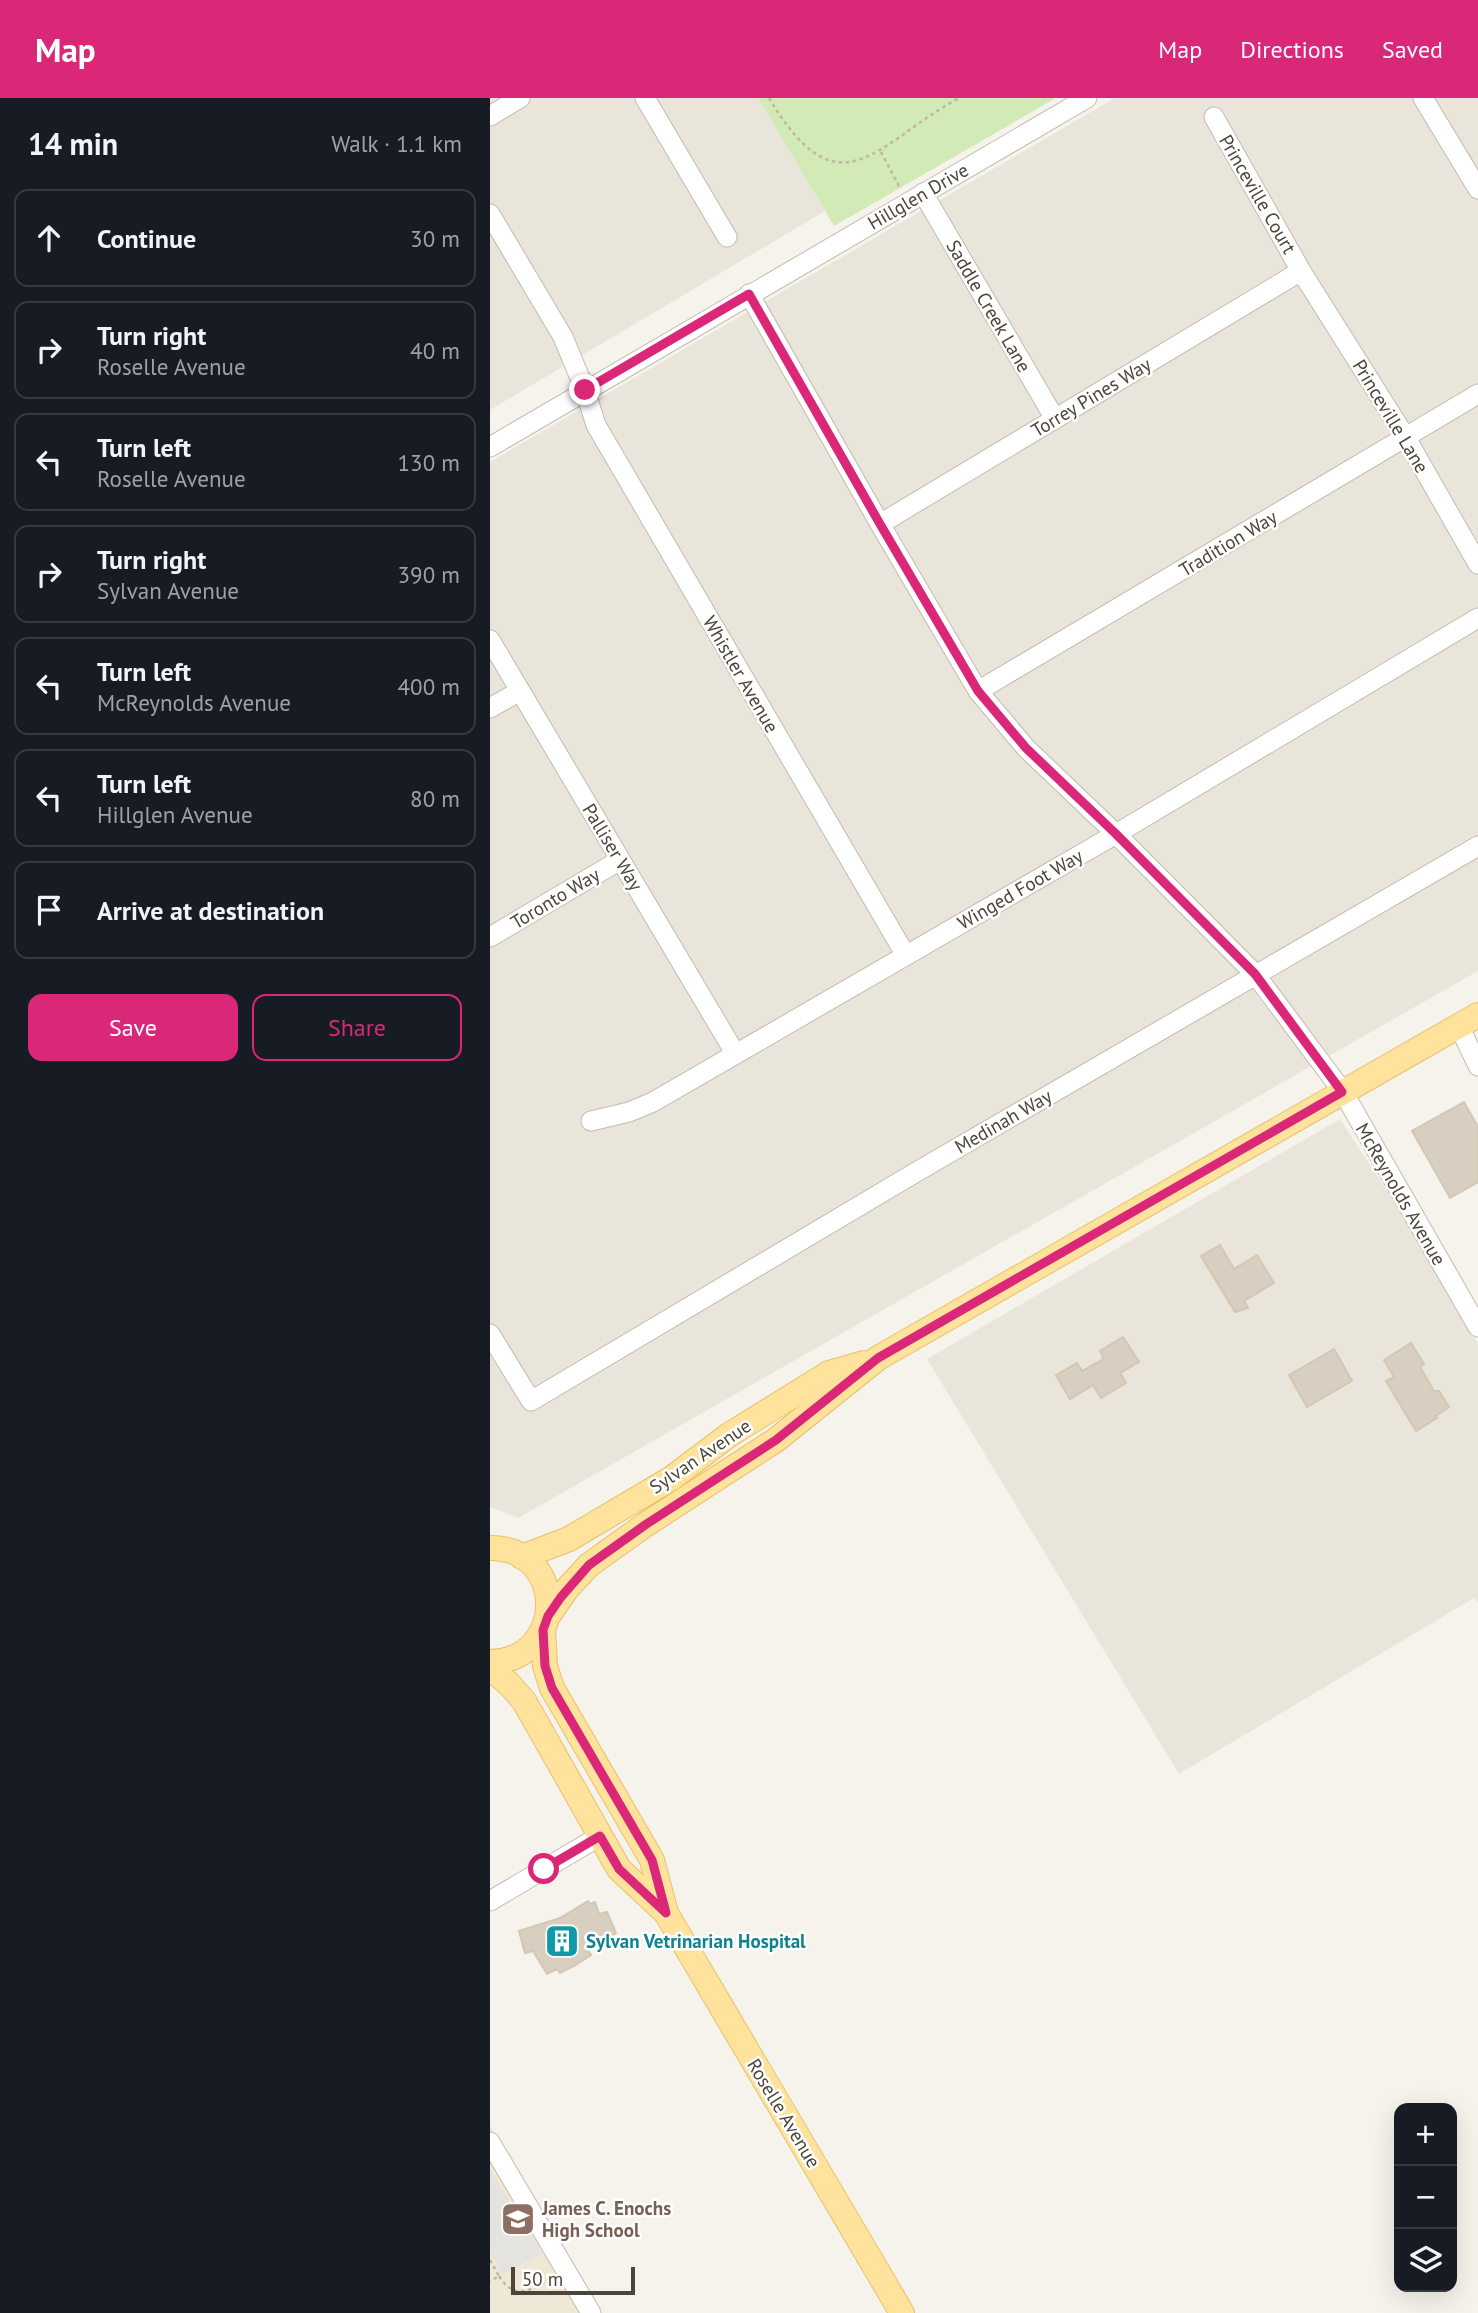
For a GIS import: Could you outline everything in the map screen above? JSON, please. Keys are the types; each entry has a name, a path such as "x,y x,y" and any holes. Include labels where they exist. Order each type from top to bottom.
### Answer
{"main road":[{"name":"Sylvan Avenue","path":"490,1662 516,1657 531,1647 566,1590 589,1565 645,1525 776,1440 878,1358 1468,1020"},
{"name":"Sylvan Avenue","path":"501,1548 571,1538 672,1478 729,1435 829,1373 878,1358"},
{"name":"Roselle Avenue","path":"501,1548 535,1567 548,1591 545,1666 552,1688 652,1860 666,1913 902,2313"},
{"name":"Roselle Avenue","path":"490,1668 524,1701 619,1869 666,1913"}],"street":[{"path":"490,116 520,98"},
{"path":"645,98 727,237"},
{"name":"Hillglen Drive","path":"490,447 1087,98"},
{"path":"1423,98 1478,189"},
{"name":"Princeville Court","path":"1214,117 1301,271"},
{"name":"Saddle Creek Lane","path":"923,193 1055,419"},
{"name":"Whistler Avenue","path":"490,214 563,337 596,425 905,954"},
{"name":"Torrey Pines Way","path":"880,524 1301,271"},
{"name":"Princeville Lane","path":"1301,271 1406,438 1478,564"},
{"name":"McReynolds Avenue","path":"749,294 978,691 1026,748 1255,974 1342,1092 1478,1326"},
{"name":"Tradition Way","path":"978,691 1478,394"},
{"name":"Winged Foot Way","path":"590,1121 629,1112 653,1102 1116,834 1478,618"},
{"name":"Palliser Way","path":"490,640 736,1053"},
{"path":"490,708 520,691"},
{"name":"Medinah Way","path":"490,1334 531,1401 1255,974 1478,846"},
{"name":"Toronto Way","path":"490,937 620,860"},
{"path":"1468,1020 1478,1066"},
{"path":"490,1901 600,1836"},
{"path":"490,2142 591,2313"}],"path":[{"path":"769,98 795,137 818,155 838,162 867,158 881,152 933,113 959,98"},
{"path":"881,152 900,188"},
{"path":"490,2260 507,2288 518,2292 534,2289 557,2277"},
{"path":"490,2281 499,2276"}],"shaded area":[{"path":"490,98 758,98 825,211 490,410"},
{"path":"1115,98 1478,98 1478,971 518,1518 490,1507 490,462"},
{"path":"1340,1119 1407,1222 1478,1344 1478,1603 1474,1598 1179,1774 927,1359"},
{"name":"James C. Enochs High School","path":"490,2125 600,2313 490,2313"},
{"path":"490,2169 541,2253 503,2275 490,2252"}],"green space":[{"path":"758,98 1056,98 834,226"}],"building":[{"path":"1464,1102 1478,1127 1478,1182 1450,1198 1412,1131"},
{"path":"1220,1245 1234,1269 1257,1255 1274,1283 1244,1301 1248,1308 1235,1312 1201,1256"},
{"path":"1123,1337 1139,1362 1120,1373 1126,1383 1101,1398 1093,1385 1070,1399 1056,1375 1077,1363 1082,1371 1104,1359 1100,1351"},
{"path":"1411,1343 1424,1364 1420,1367 1434,1391 1439,1391 1449,1407 1416,1431 1386,1381 1394,1377 1384,1360"},
{"path":"1334,1349 1352,1381 1307,1407 1289,1375"},
{"name":"Sylvan Vetrinarian Hospital","path":"588,1901 590,1904 595,1902 599,1914 607,1912 616,1933 588,1950 591,1955 574,1966 560,1973 557,1969 547,1974 533,1951 525,1953 519,1931 560,1918"}],"place":[{"name":"Sylvan Vetrinarian Hospital","path":"562,1941"},
{"name":"James C. Enochs High School","path":"518,2219"}],"route":[{"path":"544,1869 600,1836 619,1869 666,1913 652,1860 548,1678 543,1630 548,1616 580,1573 645,1525 776,1440 878,1358 1342,1092 1255,974 1026,748 978,691 749,294 585,390"}]}
